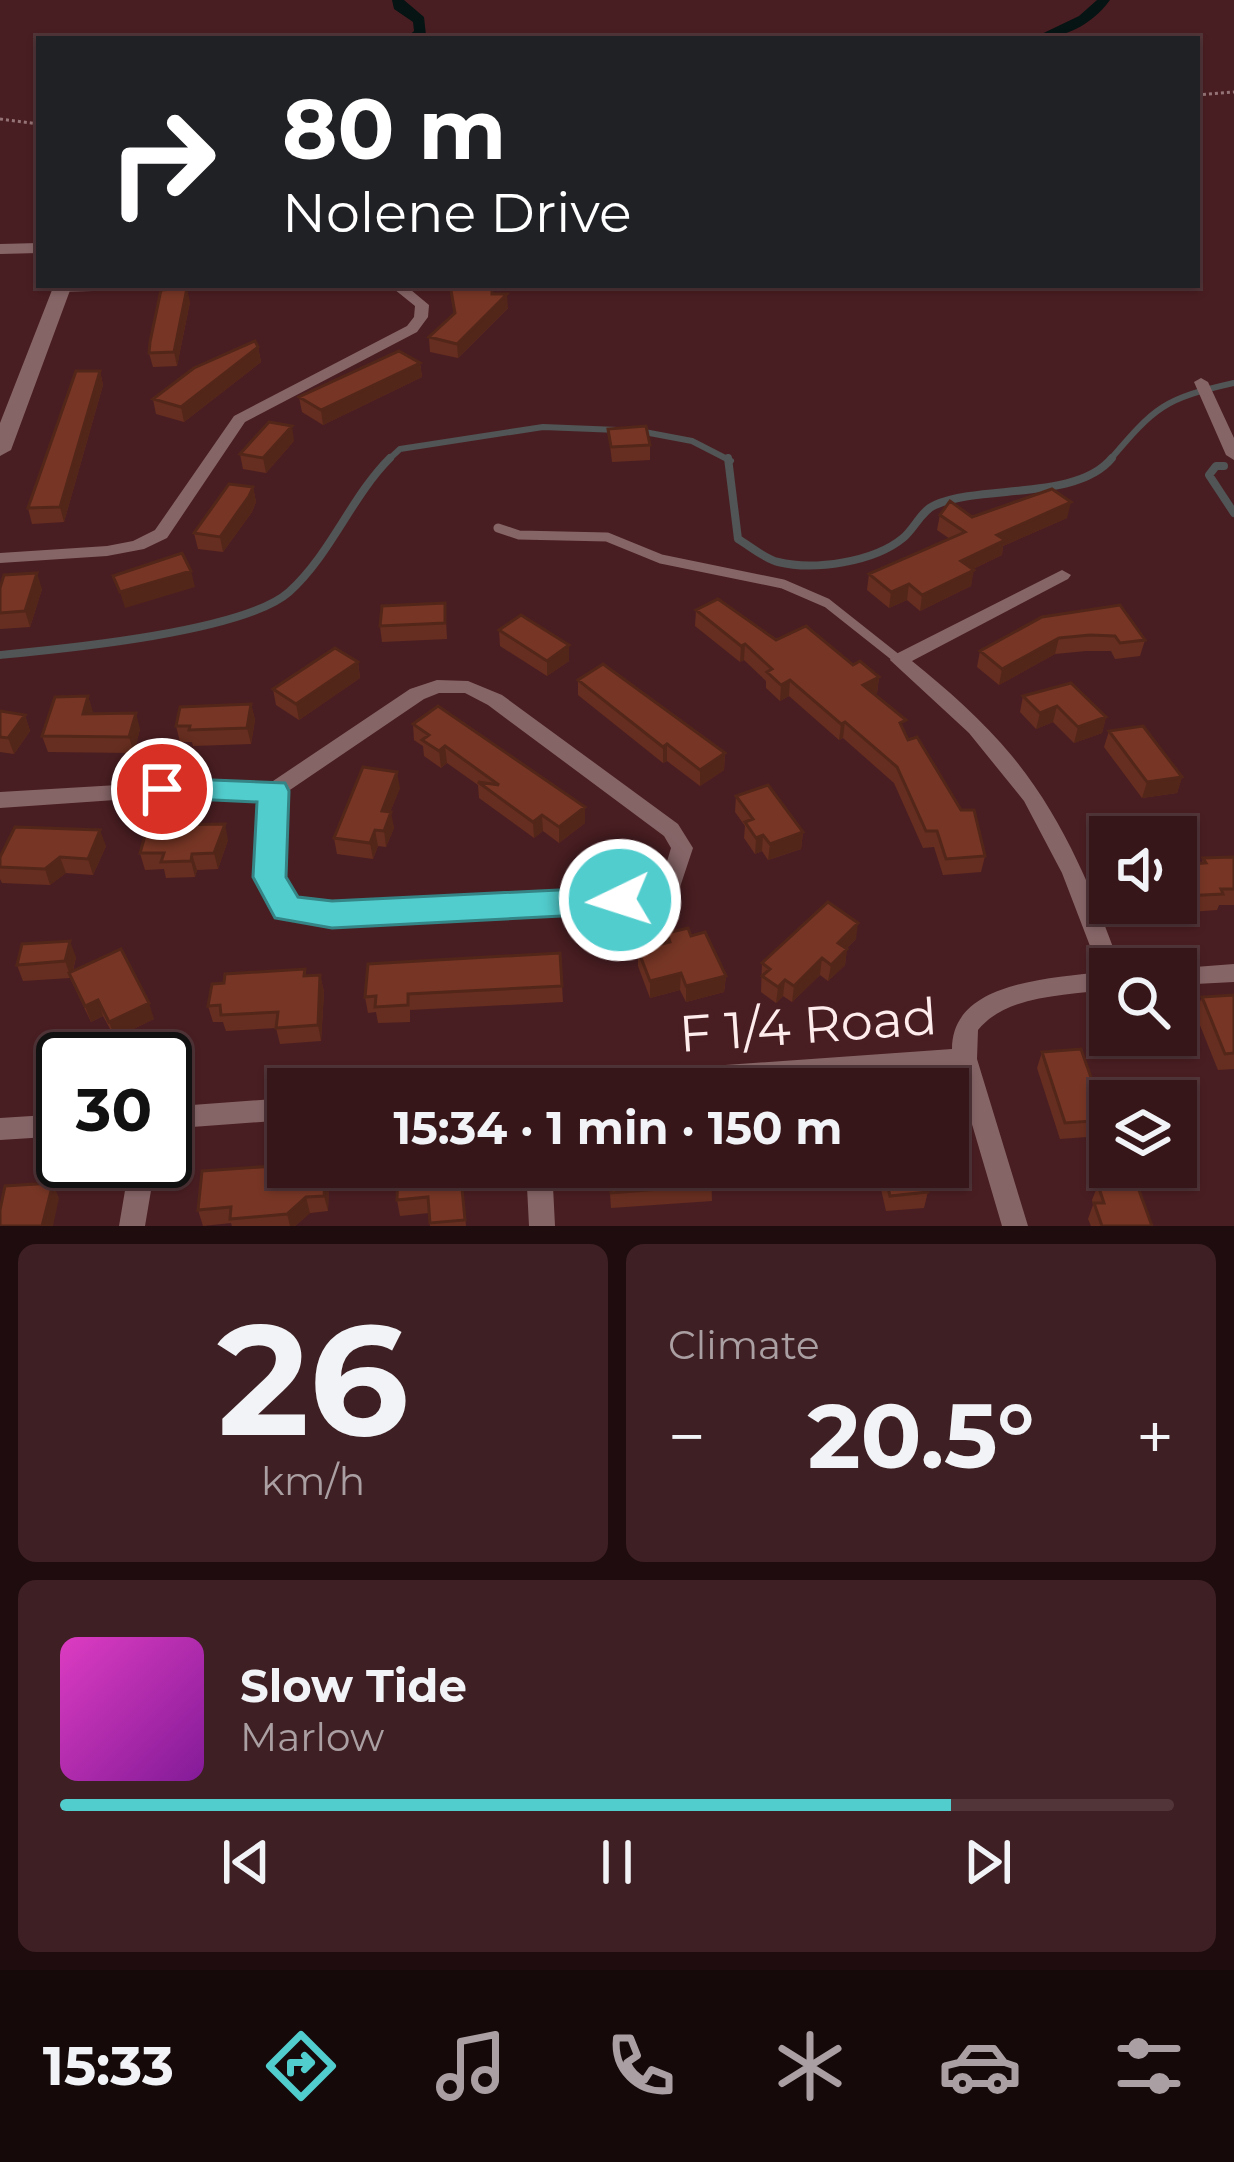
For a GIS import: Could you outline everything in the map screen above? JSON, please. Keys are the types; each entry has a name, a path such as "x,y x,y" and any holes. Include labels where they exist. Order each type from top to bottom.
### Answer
{"street":[{"path":"0,249 36,248"},
{"path":"0,450 63,288"},
{"path":"0,558 107,551 161,534 239,418 412,329 421,317 422,305 400,288"},
{"path":"1201,382 1234,455"},
{"path":"1062,575 899,660 950,701 1026,784 1051,821 1102,948"},
{"path":"0,800 202,787 274,791 417,694 437,686 468,687 495,700 610,782 671,830 682,848 671,884 620,900 332,915 287,909 270,877 274,791"},
{"path":"1197,975 1234,973"},
{"name":"F 1/4 Road","path":"838,1068 965,1059 963,1037 970,1019 987,1006 1014,996 1089,984"},
{"path":"965,1059 1015,1226"},
{"path":"192,1116 267,1110"},
{"path":"0,1129 36,1127"},
{"path":"132,1226 138,1188"},
{"path":"540,1188 542,1226"}],"lane":[{"path":"498,528 519,535 607,537 661,559 783,584 826,603 899,660"}],"path":[{"path":"1200,95 1234,92"},
{"path":"0,119 36,124"}],"building":[{"path":"187,288 174,352 149,353 161,290"},
{"path":"451,288 492,288 492,294 507,294 457,344 429,337 455,313"},
{"path":"255,341 258,347 181,407 153,399 194,368"},
{"path":"399,351 420,363 321,410 299,397"},
{"path":"76,371 100,371 60,507 28,508"},
{"path":"269,422 292,426 263,458 240,454"},
{"path":"646,426 650,445 611,447 608,429"},
{"path":"229,484 253,487 220,537 194,533"},
{"path":"1052,489 1071,502 997,535 1005,540 961,561 974,570 922,595 909,584 891,592 869,574 965,532 940,515 950,501 972,517"},
{"path":"182,553 191,571 120,592 113,576"},
{"path":"37,573 25,611 0,613 4,575"},
{"path":"718,599 776,640 806,626 853,665 860,661 879,677 863,685 906,720 900,723 908,740 917,737 961,810 974,810 985,856 946,859 937,831 926,831 897,767 790,680 781,685 767,672 772,669 745,644 741,646 696,610"},
{"path":"445,603 445,623 380,626 382,606"},
{"path":"1120,605 1145,640 1120,643 1115,636 1090,635 1059,638 1002,669 980,651 1042,617"},
{"path":"521,615 569,645 547,661 499,630"},
{"path":"335,648 358,662 296,704 273,689"},
{"path":"603,664 725,753 700,770 667,744 663,747 578,680"},
{"path":"1071,683 1106,717 1078,727 1057,706 1040,713 1023,696"},
{"path":"88,696 83,714 136,713 129,737 42,736 55,697"},
{"path":"251,704 247,728 189,730 190,726 176,726 180,707"},
{"path":"438,706 585,807 559,827 542,815 533,822 478,782 499,785 445,746 439,751 422,740 429,735 413,724"},
{"path":"0,711 25,715 8,738 0,737"},
{"path":"1143,726 1182,777 1147,782 1109,731"},
{"path":"363,767 397,772 382,811 391,812 384,831 375,830 370,843 334,838"},
{"path":"768,785 803,832 770,844 763,835 756,838 745,822 753,819 736,796"},
{"path":"225,824 214,853 192,854 191,861 161,862 164,853 140,853 146,832 158,832 163,825"},
{"path":"15,827 100,830 88,859 60,857 45,869 0,867"},
{"path":"1234,857 1234,889 1197,895 1197,864 1206,863 1203,858"},
{"path":"828,902 858,923 838,943 847,949 831,965 822,958 794,986 785,980 778,987 762,976 770,969 762,963"},
{"path":"688,928 691,936 705,932 726,976 686,986 681,973 650,981 638,950 670,942 667,933"},
{"path":"70,941 65,961 17,965 22,944"},
{"path":"121,949 149,1003 109,1022 98,1000 85,1006 69,973"},
{"path":"560,953 562,986 408,994 408,1005 375,1007 376,996 365,997 368,964"},
{"path":"305,969 304,976 320,975 318,1025 276,1028 278,1012 221,1015 220,1005 208,1006 212,984 224,983 225,974"},
{"path":"1234,995 1234,1053 1225,1054 1202,997"},
{"path":"1081,1049 1092,1080 1089,1121 1065,1123 1042,1052"},
{"path":"267,1166 267,1188 325,1188 324,1196 306,1197 287,1214 230,1219 231,1207 198,1210 202,1171"},
{"path":"5,1186 52,1188 42,1226 0,1226"},
{"path":"397,1188 462,1188 465,1220 430,1223 428,1197 397,1200"},
{"path":"611,1188 675,1188 611,1193"},
{"path":"888,1188 927,1188 928,1192 890,1196"},
{"path":"1099,1188 1138,1188 1152,1226 1102,1226 1094,1203 1104,1203"}],"waterway":[{"path":"398,0 399,6 419,20 421,32 416,36"},
{"path":"1046,36 1084,19 1104,0"},
{"path":"1110,459 1163,407 1234,383"},
{"path":"388,460 400,449 543,427 618,430"},
{"path":"639,431 692,441 728,460"},
{"path":"728,460 738,539 773,560 809,565 860,559 891,546 935,505 1076,481 1110,459"},
{"path":"0,655 151,636 266,606 304,577 388,460"},
{"path":"1224,466 1216,466 1209,475 1234,513"}],"route":[{"path":"162,789 274,791 270,877 287,909 332,915 620,900"}]}
